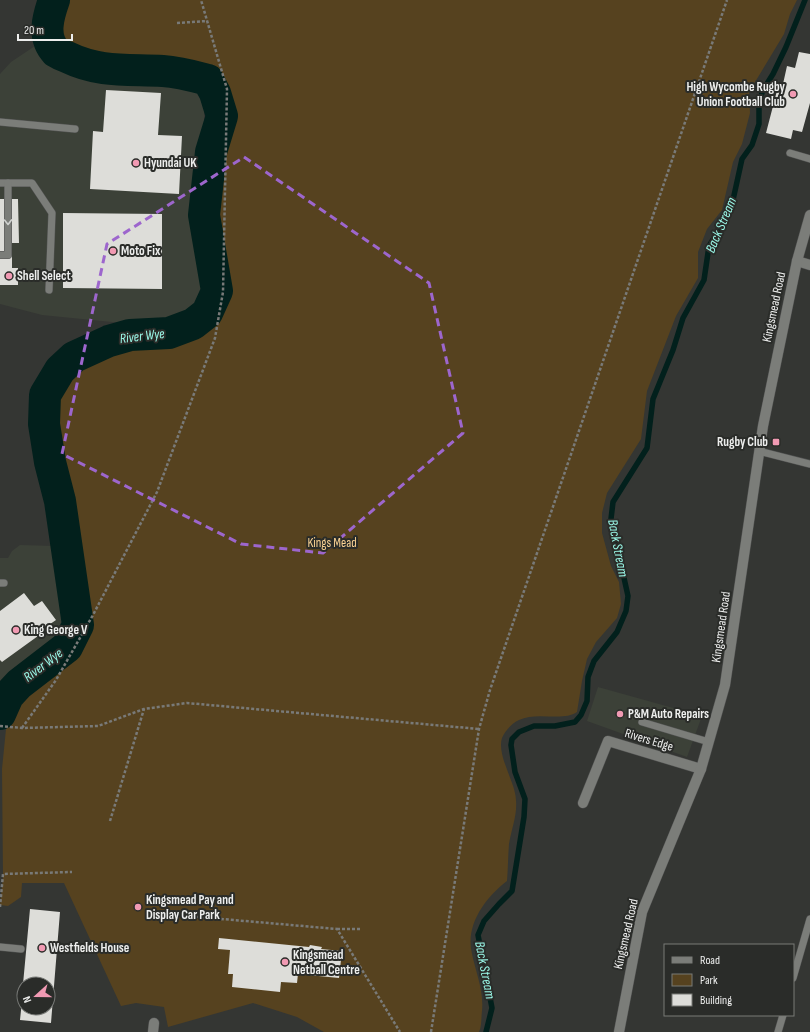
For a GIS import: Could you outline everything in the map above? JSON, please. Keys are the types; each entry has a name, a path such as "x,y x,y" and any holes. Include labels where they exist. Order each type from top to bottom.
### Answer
{"street":[{"name":"Kingsmead Road","path":"619,1032 642,912 701,770 725,685 759,451 797,261 810,215"},
{"path":"797,261 810,265"},
{"name":"Rivers Edge","path":"583,803 608,741 701,770"}],"lane":[{"path":"0,122 74,129"},
{"path":"790,153 810,159"},
{"path":"0,255 8,255 4,183 32,183 52,213 49,290"},
{"path":"759,451 810,464"},
{"path":"642,722 709,742"},
{"path":"794,974 810,918"},
{"path":"0,947 21,949"},
{"path":"778,1032 783,1016"}],"path":[{"path":"22,728 56,680 93,615 157,492 215,338 223,292 227,90 201,0"},
{"path":"431,1032 478,729 495,675 727,0"},
{"path":"177,23 207,20"},
{"path":"0,726 22,728 98,726 144,709 187,703 478,729"},
{"path":"110,821 144,709"},
{"path":"0,908 3,874 72,872"},
{"path":"176,915 361,929"},
{"path":"337,928 400,1032"}],"highlighted area":[{"path":"244,157 429,283 463,433 323,553 241,544 62,454 107,244"}],"shaded area":[{"path":"35,46 48,62 78,72 113,81 186,86 195,91 200,98 204,109 204,121 195,175 193,209 196,239 199,248 204,286 202,297 197,305 189,311 180,316 157,321 122,323 42,315 0,304 0,74 11,62"},
{"path":"20,545 55,546 66,594 65,623 56,641 47,652 29,665 10,673 0,681 0,558 8,558 12,551"},
{"path":"598,687 702,716 687,757 587,721"}],"green space":[{"name":"Kings Mead","path":"58,0 797,0 790,14 784,34 749,92 750,113 742,144 733,162 722,210 707,229 698,252 698,278 676,316 647,391 641,439 607,493 602,513 602,533 611,566 619,582 621,604 617,618 596,642 587,659 577,712 571,715 557,717 526,717 511,725 502,738 501,744 503,758 515,793 515,819 509,844 507,881 484,904 474,923 471,933 472,954 482,996 481,1027 479,1032 324,1032 297,1017 253,1003 168,1027 164,1007 136,1003 121,1006 64,883 22,883 21,897 8,906 0,905 3,877 2,769 8,709 26,687 68,658 80,640 84,619 78,557 51,446 48,412 54,392 67,376 94,357 122,343 183,337 202,323 215,308 220,284 210,227 211,188 216,149 225,118 226,101 214,82 196,68 175,64 144,66 113,63 61,49 50,32 53,11"}],"building":[{"name":"High Wycombe Rugby Union Football Club","path":"799,52 810,54 810,103 802,132 793,130 791,139 766,133 779,83 783,84 787,66 795,68"},
{"name":"Hyundai UK","path":"106,90 161,93 158,135 182,136 179,194 90,189 93,131 103,132"},
{"path":"0,199 18,199 19,243 12,243 12,268 18,268 18,285 0,285"},
{"name":"Moto Fix","path":"63,213 162,214 162,289 63,288"},
{"path":"24,593 34,606 42,601 56,620 37,633 38,636 2,662 0,660 0,611"},
{"name":"Westfields House","path":"30,909 60,912 55,976 24,976"},
{"name":"Kingsmead Netball Centre","path":"219,938 309,947 310,945 322,947 321,949 342,951 339,978 298,974 297,983 281,982 280,992 232,987 233,974 228,974 230,950 218,949"},
{"name":"Westfields House","path":"20,1016 52,1016 51,1023 20,1020"}],"waterway":[{"name":"River Wye","path":"0,714 8,696 19,684 67,647 78,625 60,501 50,462 44,424 45,395 60,370 74,357 109,341 130,335 169,333 193,324 207,313 217,291 204,215 211,152 222,116 215,93 208,80 186,74 91,66 56,52 49,40 48,33 48,20 54,0"},
{"name":"Back Stream","path":"486,1032 492,1008 478,935 484,921 512,891 524,817 525,799 515,772 511,745 512,739 519,732 534,726 555,726 575,722 581,715 587,701 588,677 594,661 617,632 626,611 628,596 611,519 613,502 647,448 653,399 673,350 683,318 704,280 709,246 726,219 733,200 742,159 752,145 759,124 759,102 763,90 773,74 786,47 805,0"}],"place":[{"name":"High Wycombe Rugby Union Football Club","path":"793,94"},
{"name":"Hyundai UK","path":"136,163"},
{"name":"Moto Fix","path":"113,251"},
{"name":"Shell Select","path":"9,276"},
{"name":"Rugby Club","path":"776,442"},
{"name":"King George V","path":"16,630"},
{"name":"P&M Auto Repairs","path":"620,714"},
{"name":"Kingsmead Pay and Display Car Park","path":"138,907"},
{"name":"Westfields House","path":"42,948"},
{"name":"Kingsmead Netball Centre","path":"285,962"}]}
